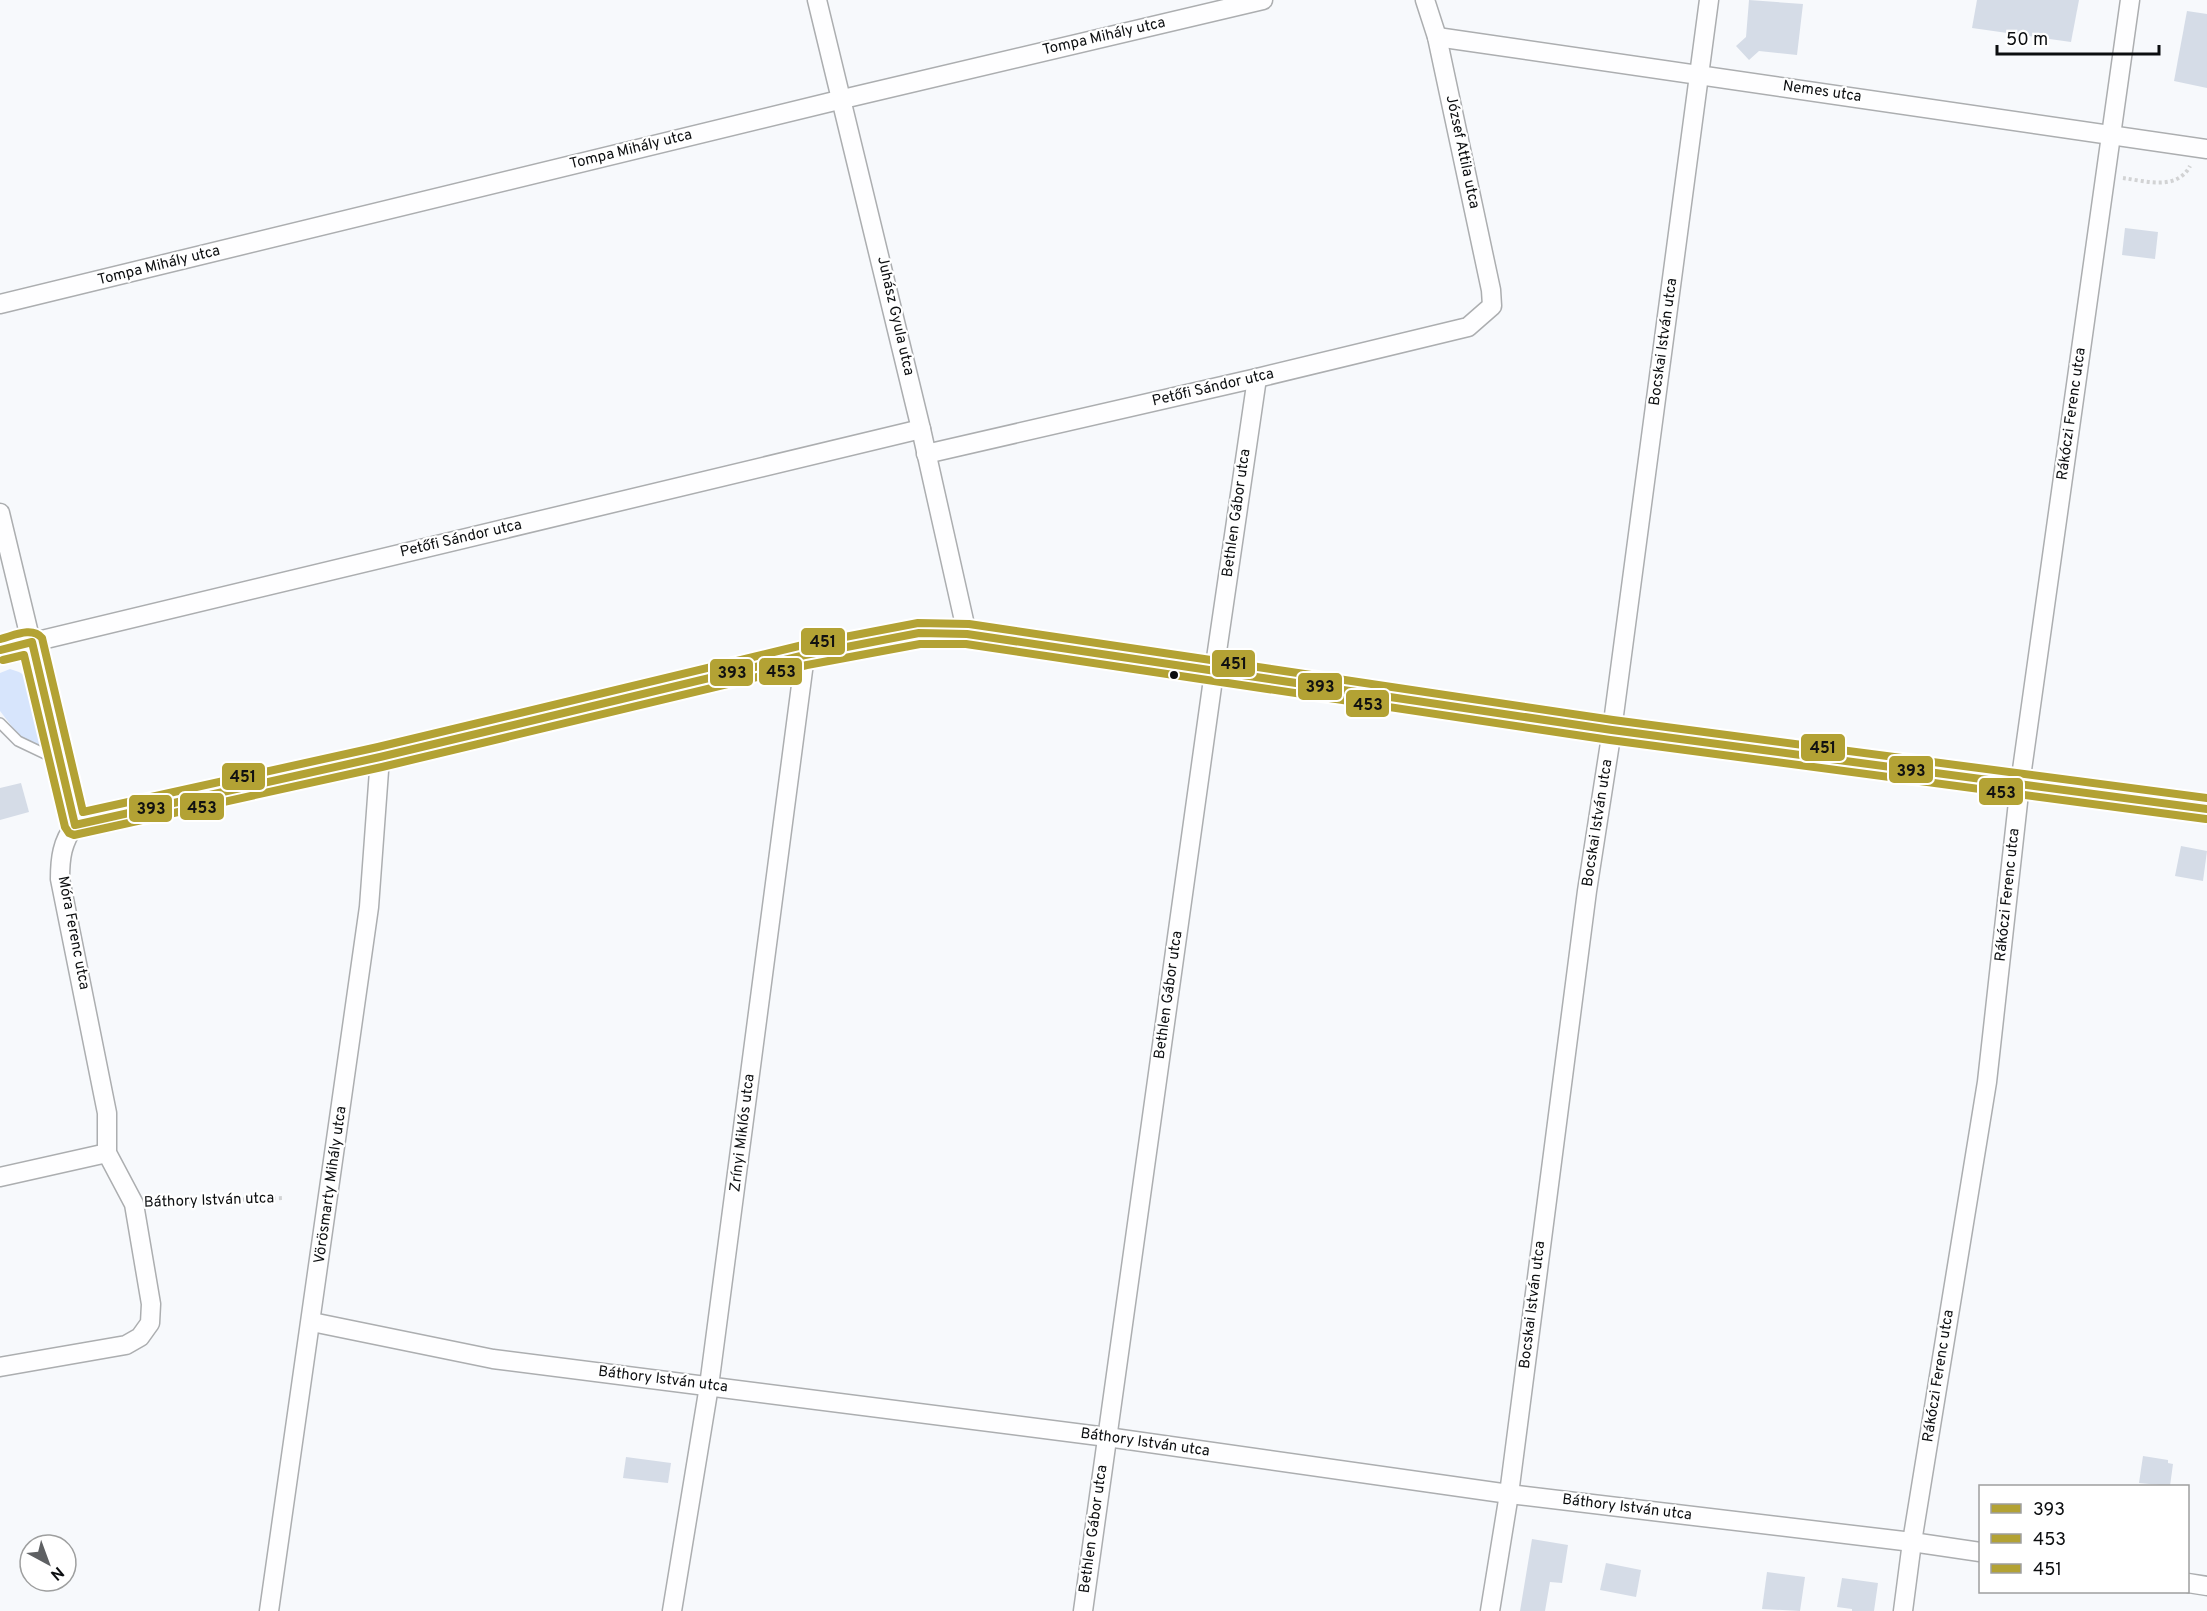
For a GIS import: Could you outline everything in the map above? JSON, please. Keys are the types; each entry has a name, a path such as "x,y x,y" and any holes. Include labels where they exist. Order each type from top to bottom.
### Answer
{"street":[{"name":"Juhász Gyula utca","path":"817,0 843,99 967,634"},
{"name":"Tompa Mihály utca","path":"0,304 843,99 1263,0"},
{"name":"József Attila utca","path":"1425,0 1437,37 1491,290 1492,306"},
{"name":"Bocskai István utca","path":"1490,1611 1509,1494 1587,891 1612,730 1709,0"},
{"name":"Rákóczi Ferenc utca","path":"1903,1611 1912,1542 1987,1082 2020,784 2130,0"},
{"name":"Nemes utca","path":"1437,37 2112,134 2199,154"},
{"name":"Petőfi Sándor utca","path":"926,454 1468,327 1492,306"},
{"name":"Bethlen Gábor utca","path":"1083,1611 1257,378"},
{"name":"Petőfi Sándor utca","path":"0,650 921,429"},
{"path":"0,513 75,825 380,757 805,655 919,633 967,634 1612,730 2207,809"},
{"name":"Zrínyi Miklós utca","path":"672,1611 710,1386 805,655"},
{"name":"Vörösmarty Mihály utca","path":"270,1611 369,907 380,757"},
{"name":"Móra Ferenc utca","path":"0,1367 126,1345 140,1337 150,1323 151,1304 134,1204 107,1154 107,1113 60,879 60,858 66,837 75,825"},
{"path":"0,1177 107,1154"},
{"name":"Báthory István utca","path":"312,1322 493,1359 1107,1437 1509,1494 1979,1552"},
{"path":"2189,1583 2207,1586"}],"lane":[{"path":"0,723 18,741 60,761"}],"path":[{"path":"2105,176 2168,182 2181,177 2199,154"},
{"name":"Báthory István utca","path":"134,1204 284,1198"}],"shaded area":[{"path":"10,669 27,677 42,744 39,745 20,737 0,711 0,673"}],"building":[{"path":"1749,0 1803,4 1797,55 1759,51 1749,60 1736,46 1746,37"},
{"path":"1977,0 2079,0 2071,42 1972,28"},
{"path":"2187,11 2207,14 2207,88 2174,81"},
{"path":"2125,228 2158,232 2155,259 2122,255"},
{"path":"21,783 29,812 0,820 0,788"},
{"path":"2181,846 2207,851 2203,881 2175,876"},
{"path":"2143,1456 2168,1460 2168,1463 2173,1464 2170,1485 2139,1483"},
{"path":"626,1457 671,1463 668,1483 623,1478"},
{"path":"1532,1539 1568,1545 1562,1583 1550,1582 1545,1611 1520,1611"},
{"path":"1606,1563 1641,1570 1636,1597 1600,1590"},
{"path":"1767,1572 1805,1577 1800,1611 1762,1609"},
{"path":"1842,1578 1878,1583 1874,1611 1852,1611 1852,1609 1837,1607"}],"transit line":[{"name":"451","path":"0,639 28,632 38,634 42,638 83,812 378,747 803,645 918,623 969,624 1613,720 2207,798"},
{"name":"393","path":"0,650 32,642 75,825 380,757 805,655 919,633 967,634 1612,730 2207,809"},
{"name":"453","path":"3,660 24,655 65,827 69,833 74,835 382,767 807,665 920,644 966,644 1610,740 2206,819"}]}
